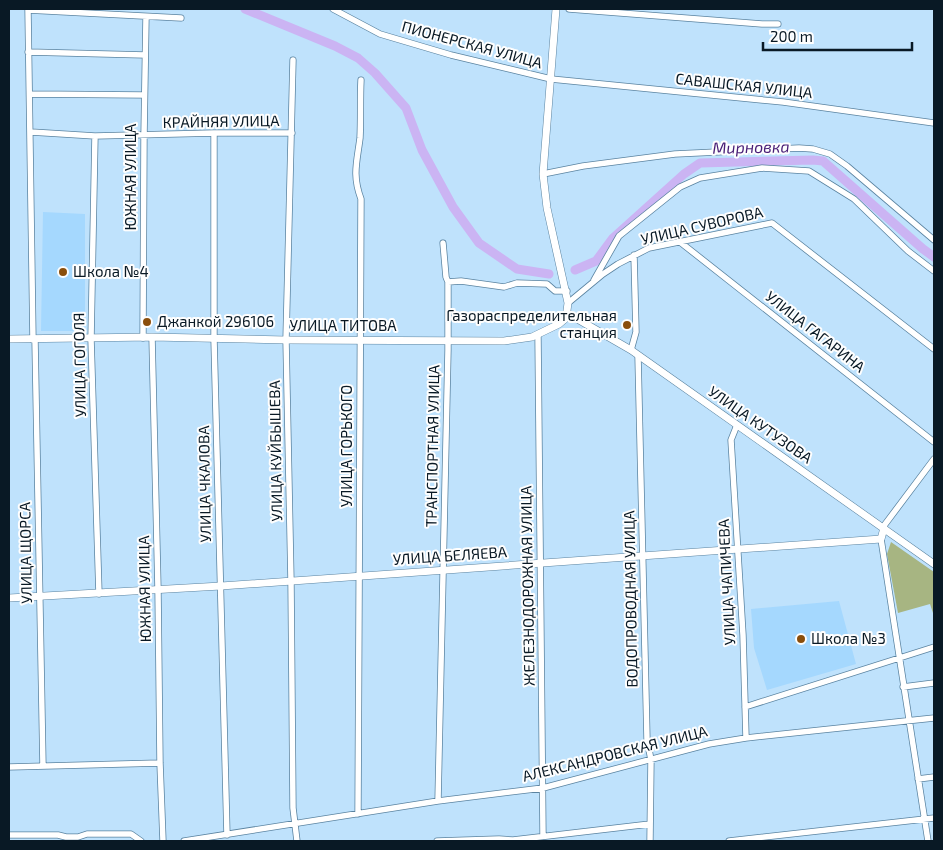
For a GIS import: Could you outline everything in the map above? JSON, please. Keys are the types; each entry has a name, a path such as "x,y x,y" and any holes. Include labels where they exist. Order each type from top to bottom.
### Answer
{"main road":[{"path":"556,9 543,174 547,208 567,290 567,314"},
{"name":"УЛИЦА ТИТОВА","path":"9,340 152,337 286,340 504,340 538,336 564,321 567,314"},
{"name":"УЛИЦА КУТУЗОВА","path":"567,314 631,350 934,564"},
{"path":"880,539 884,527"},
{"name":"УЛИЦА БЕЛЯЕВА","path":"9,598 39,598 359,577 880,539"}],"street":[{"name":"ПИОНЕРСКАЯ УЛИЦА","path":"334,9 380,34 451,55 550,79"},
{"path":"570,9 778,24"},
{"name":"УЛИЦА ЩОРСА","path":"43,766 28,10 146,17"},
{"path":"146,17 181,18"},
{"name":"ЮЖНАЯ УЛИЦА","path":"143,338 146,17"},
{"path":"28,52 145,55"},
{"name":"УЛИЦА КУЙБЫШЕВА","path":"294,60 286,340 294,808 297,841"},
{"name":"САВАШСКАЯ УЛИЦА","path":"550,79 783,102 934,123"},
{"name":"УЛИЦА ГОРЬКОГО","path":"358,814 361,199 357,188 355,162 360,138 361,80"},
{"path":"30,94 144,95"},
{"name":"КРАЙНЯЯ УЛИЦА","path":"31,132 95,136 292,133"},
{"name":"УЛИЦА ЧКАЛОВА","path":"214,133 214,339 226,835"},
{"name":"УЛИЦА ГОГОЛЯ","path":"95,136 91,339 99,594"},
{"path":"543,174 583,166 675,154 799,148 813,149 830,154 847,166 934,240"},
{"path":"592,284 619,236 680,187 700,178 762,168 808,172 824,180 854,199 908,250 934,271"},
{"name":"УЛИЦА СУВОРОВА","path":"568,303 603,274 649,248 772,222 934,349"},
{"name":"УЛИЦА ГАГАРИНА","path":"680,242 934,442"},
{"name":"ТРАНСПОРТНАЯ УЛИЦА","path":"438,801 448,282 443,243"},
{"path":"631,350 636,332 634,255"},
{"path":"448,282 461,281 504,287 517,283 547,284 555,291 567,290"},
{"name":"ЖЕЛЕЗНОДОРОЖНАЯ УЛИЦА","path":"538,336 543,835"},
{"name":"ЮЖНАЯ УЛИЦА","path":"152,337 163,841"},
{"name":"ВОДОПРОВОДНАЯ УЛИЦА","path":"638,356 647,739 651,760 650,841"},
{"name":"УЛИЦА ЧАПИЧЕВА","path":"737,425 731,440 738,549 746,738"},
{"path":"884,527 934,459"},
{"path":"880,539 928,841"},
{"path":"745,707 934,647"},
{"path":"903,687 934,683"},
{"name":"АЛЕКСАНДРОВСКАЯ УЛИЦА","path":"184,841 438,801 543,788 709,744 746,738 934,718"},
{"path":"9,767 160,763"},
{"path":"918,780 934,777"},
{"path":"729,841 934,818"},
{"path":"437,841 499,839 512,841 543,835 650,824"},
{"path":"9,835 58,835 66,838 87,834 131,834 141,841"}],"shaded area":[{"name":"Школа №4","path":"43,212 85,214 85,331 41,331"},
{"name":"Школа №3","path":"839,601 856,664 767,690 754,648 751,609"}],"green space":[{"path":"891,542 934,572 934,616 930,604 898,613 887,554"}],"waterway":[{"name":"Мирновка","path":"245,9 335,46 358,58 375,73 406,108 422,150 453,207 479,243 517,269 549,274"},
{"name":"Мирновка","path":"575,270 596,261 613,238 684,174 700,163 823,161 934,257"}],"place":[{"name":"Школа №4","path":"63,272"},
{"name":"Джанкой 296106","path":"147,322"},
{"name":"Газораспределительная станция","path":"627,325"},
{"name":"Школа №3","path":"801,639"}]}
